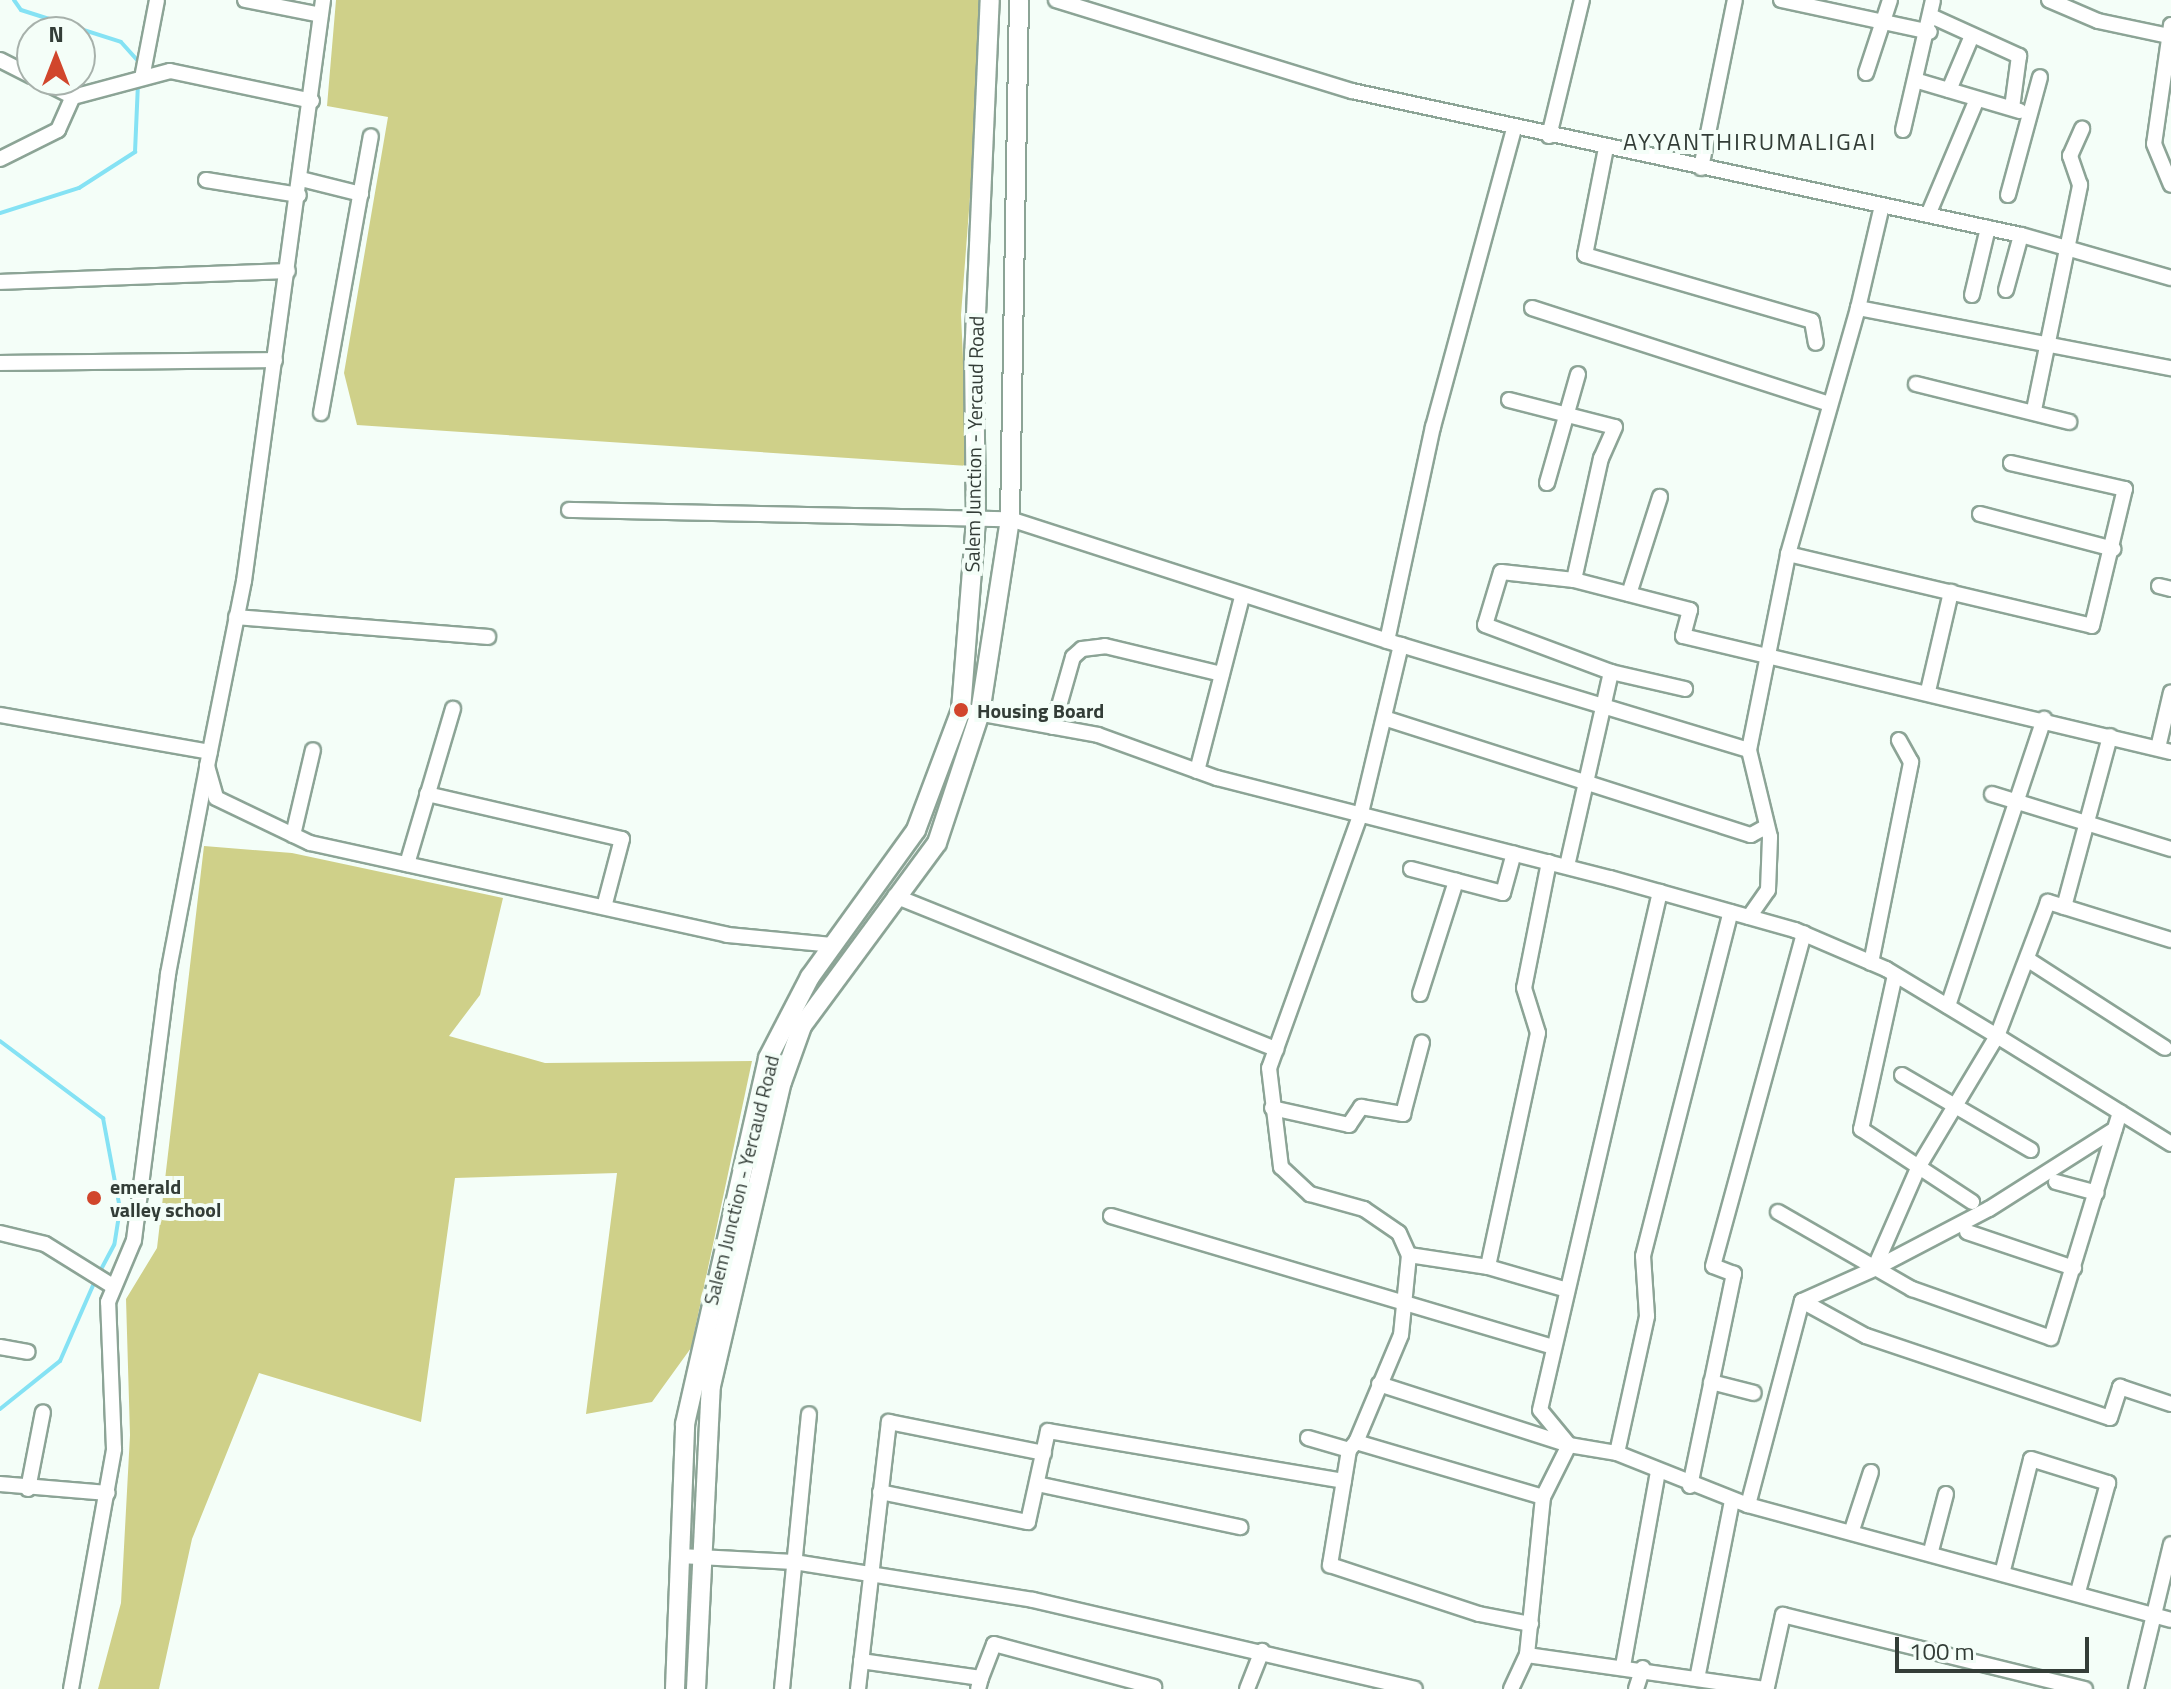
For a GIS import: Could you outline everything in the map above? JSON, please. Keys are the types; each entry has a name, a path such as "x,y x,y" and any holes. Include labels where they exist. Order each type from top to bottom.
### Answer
{"main road":[{"name":"Salem Junction - Yercaud Road","path":"675,1689 685,1424 727,1217 768,1058 833,945 916,830 961,710 976,520 974,360 990,0"},
{"path":"696,1689 700,1557 711,1386 782,1082 802,1026 937,843 980,713 1010,519 1019,0"}],"street":[{"path":"142,78 157,0"},
{"path":"71,1689 114,1449 108,1302 134,1240 168,974 236,617 299,195 322,8 245,0"},
{"path":"1056,0 1352,91 1549,136 2021,235 2171,278"},
{"path":"1549,136 1582,0"},
{"path":"1701,168 1735,0"},
{"path":"1781,0 1930,32"},
{"path":"1866,73 1890,0"},
{"path":"1903,130 1930,32 1933,0"},
{"path":"2049,0 2098,21 2168,30 2154,144 2171,185"},
{"path":"1931,16 1960,24 1971,38 2019,56 2012,108"},
{"path":"1949,90 1971,38"},
{"path":"0,159 58,130 73,97 170,71 312,101"},
{"path":"2008,195 2040,77"},
{"path":"1918,81 2028,113"},
{"path":"1928,215 1977,99"},
{"path":"1514,128 1433,427 1394,643 1384,718 1361,813 1269,1068 1281,1167 1310,1194 1364,1209 1387,1225 1409,1255 1404,1309 1379,1384 1352,1446 1330,1565 1479,1614 1531,1624"},
{"path":"2034,410 2080,185 2070,156 2082,129"},
{"path":"321,413 371,136"},
{"path":"2154,144 2171,146"},
{"path":"1606,148 1585,255 1812,321 1816,343"},
{"path":"301,179 361,194"},
{"path":"206,180 299,195"},
{"path":"1749,917 1768,890 1767,826 1749,750 1766,651 1788,554 1858,308 1882,206"},
{"path":"1972,295 1988,228"},
{"path":"2006,290 2021,235"},
{"path":"0,282 288,271"},
{"path":"1532,308 1830,404"},
{"path":"1858,308 2171,368"},
{"path":"0,363 275,360"},
{"path":"1547,483 1578,374"},
{"path":"1916,384 2034,410 2069,422"},
{"path":"1509,400 1615,427 1601,458 1574,580"},
{"path":"1788,554 2092,626 2125,489 2011,463"},
{"path":"1629,594 1660,497"},
{"path":"569,510 1010,519 1242,597 1749,750"},
{"path":"1980,514 2113,549"},
{"path":"1685,689 1611,672 1485,625 1501,572 1574,580 1690,610 1683,636 1766,651 2164,750 2171,692"},
{"path":"1928,691 1951,592"},
{"path":"1197,771 1242,597"},
{"path":"236,617 488,637"},
{"path":"1053,727 1073,657 1082,649 1105,646 1222,674"},
{"path":"1567,866 1611,672"},
{"path":"407,864 453,709"},
{"path":"961,710 1053,727 1197,771 1567,866 1804,933 1895,975 2171,1144"},
{"path":"0,715 209,759"},
{"path":"1384,718 1751,835 1767,826"},
{"path":"1948,1006 2044,719"},
{"path":"2064,907 2110,736"},
{"path":"1871,963 1911,762 1899,740"},
{"path":"293,835 313,750"},
{"path":"209,759 216,798 293,835 407,864 727,935 833,945"},
{"path":"427,794 622,839 604,907"},
{"path":"1992,794 2171,849"},
{"path":"1411,869 1503,893 1514,853"},
{"path":"1488,1267 1538,1033 1524,988 1549,862"},
{"path":"1420,994 1456,881"},
{"path":"1569,1445 1540,1410 1564,1289 1660,892"},
{"path":"895,896 1276,1049"},
{"path":"1874,1269 1919,1166 1997,1036 2048,902 2171,940"},
{"path":"1617,1453 1647,1316 1643,1256 1731,912"},
{"path":"1690,1486 1734,1274 1713,1266 1804,933"},
{"path":"2027,959 2165,1048"},
{"path":"1895,975 1861,1129 1972,1202"},
{"path":"1272,1108 1349,1125 1361,1107 1403,1114 1422,1042"},
{"path":"1902,1075 2031,1150"},
{"path":"1778,1212 1874,1269 2051,1338 2120,1112"},
{"path":"1802,1301 1874,1269 1989,1209 2115,1129"},
{"path":"2056,1182 2097,1193"},
{"path":"1111,1216 1404,1309 1552,1347"},
{"path":"1967,1232 2074,1268"},
{"path":"0,1233 45,1244 114,1287"},
{"path":"1409,1255 1488,1267 1564,1289"},
{"path":"1802,1301 1866,1336 2110,1418 2120,1387 2171,1404"},
{"path":"1748,1505 1802,1301"},
{"path":"0,1347 28,1352"},
{"path":"1711,1382 1754,1393"},
{"path":"1379,1384 1569,1445 1617,1453 1690,1486 1748,1505 2003,1570 2171,1620"},
{"path":"28,1489 43,1412"},
{"path":"782,1689 809,1414"},
{"path":"858,1689 889,1422 1044,1453"},
{"path":"880,1492 1028,1522 1048,1431 1344,1481"},
{"path":"1308,1438 1352,1446 1543,1497"},
{"path":"1511,1689 1527,1655 1543,1497 1569,1445"},
{"path":"2003,1570 2031,1459 2108,1483 2078,1592"},
{"path":"1623,1666 1658,1471"},
{"path":"1852,1530 1871,1472"},
{"path":"0,1484 28,1489 108,1493"},
{"path":"1037,1484 1240,1527"},
{"path":"1931,1551 1946,1494"},
{"path":"1698,1674 1732,1500"},
{"path":"2136,1689 2171,1544"},
{"path":"680,1556 794,1562 871,1573 1262,1651 1415,1689"},
{"path":"1527,1655 1698,1674 1712,1683 1767,1688 1783,1615 2085,1689"},
{"path":"861,1661 980,1683 994,1644 1154,1687"},
{"path":"1247,1689 1262,1651"},
{"path":"1636,1689 1643,1668"}],"green space":[{"path":"336,0 985,0 961,315 968,466 357,425 344,373 388,117 327,106"},
{"path":"204,846 292,853 503,898 480,995 449,1036 545,1063 752,1061 691,1348 652,1402 586,1414 617,1173 455,1178 421,1422 259,1373 192,1539 159,1689 98,1689 121,1603 130,1435 126,1299 157,1248"}],"waterway":[{"path":"14,0 21,10 121,42 139,62"},
{"path":"0,213 79,188 135,152 138,83"},
{"path":"0,1041 103,1118 120,1209 114,1245 99,1273"},
{"path":"0,1409 60,1361 95,1281"}],"place":[{"name":"Housing Board","path":"961,710"},
{"name":"emerald valley school","path":"94,1198"}],"district":[{"name":"AYYANTHIRUMALIGAI","path":"1750,142"}]}
